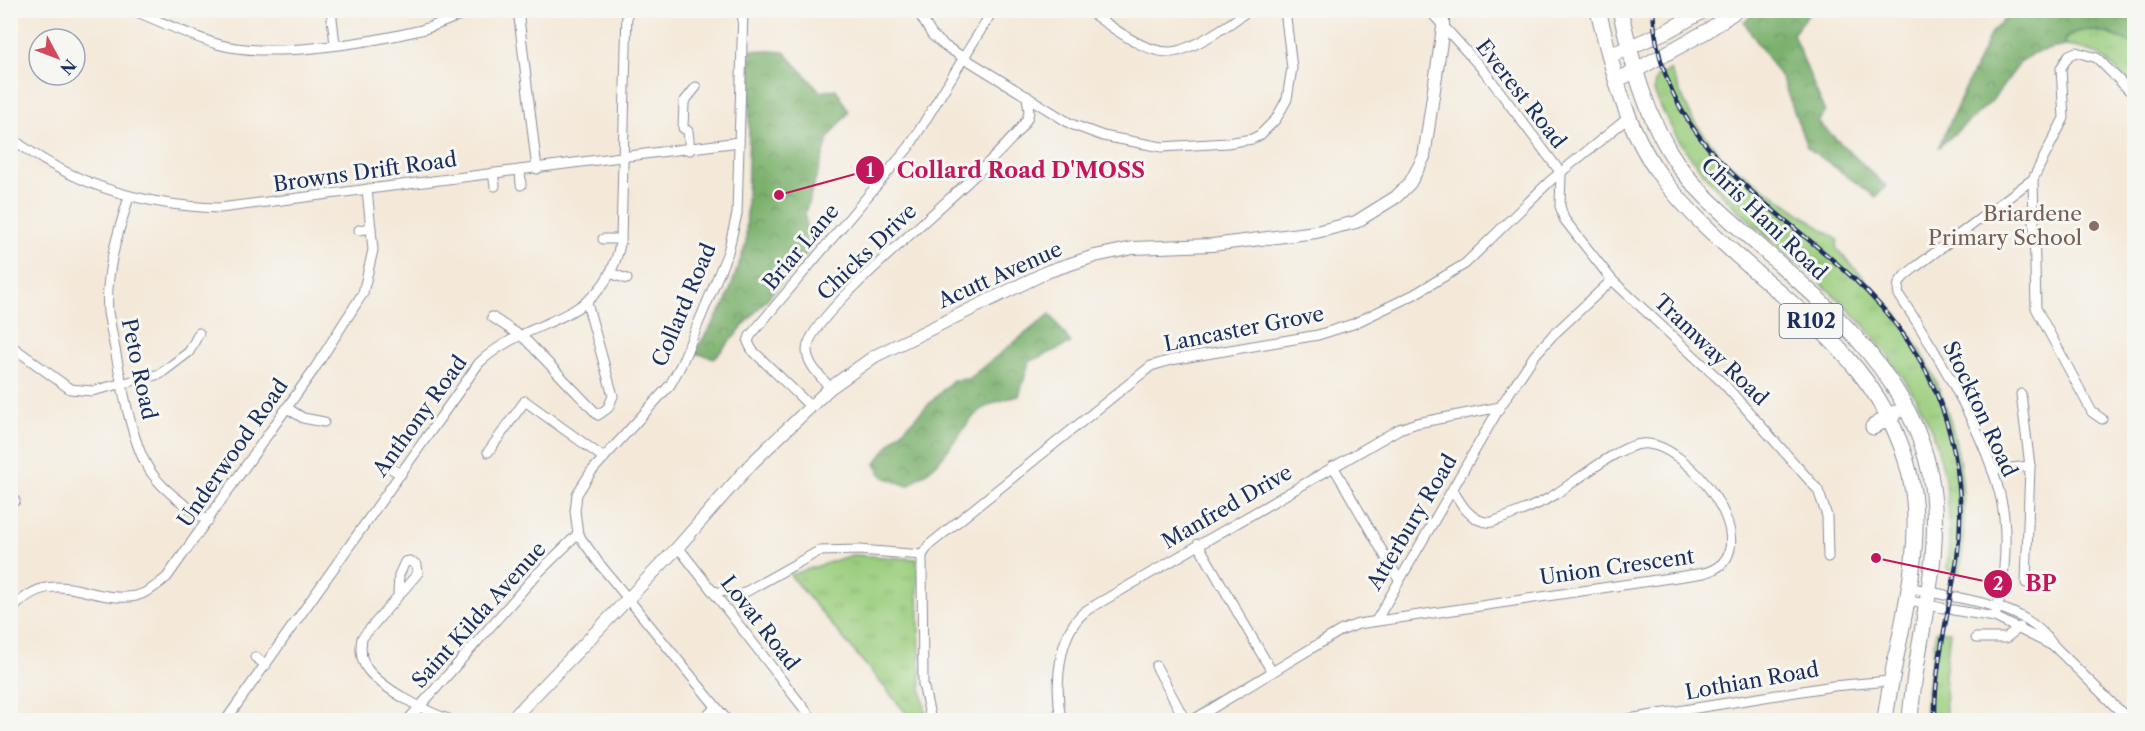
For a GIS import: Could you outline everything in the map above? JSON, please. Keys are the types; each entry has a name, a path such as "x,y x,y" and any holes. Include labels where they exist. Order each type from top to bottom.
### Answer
{"main road":[{"name":"Chris Hani Road","path":"1598,10 1628,118 1665,182 1711,231 1837,345 1858,372 1888,419 1902,451 1913,492 1915,536 1884,720"},
{"name":"Chris Hani Road","path":"1620,10 1635,71 1653,120 1680,166 1714,205 1860,342 1886,374 1904,405 1924,449 1935,510 1935,543 1928,598 1913,675 1910,720"},
{"path":"1611,55 1705,10"},
{"path":"1618,80 1707,31 1737,10"},
{"path":"1762,275 1768,270 1788,272"},
{"path":"1873,427 1888,419 1904,405"}],"street":[{"path":"132,10 153,14 208,41 233,47 283,50 335,44 421,29 472,10"},
{"path":"331,10 335,44"},
{"path":"518,10 537,169"},
{"name":"Anthony Road","path":"226,720 479,363 499,345 564,317 587,303 610,273 621,239 627,10"},
{"name":"Collard Road","path":"578,534 574,511 577,494 604,458 670,385 688,350 733,235 737,214 743,10"},
{"path":"917,10 939,41 1071,124 1117,140 1182,148 1252,139 1276,119 1289,91 1292,68 1285,10"},
{"name":"Briar Lane","path":"810,406 752,350 748,342 750,336 902,156 993,10"},
{"path":"1087,10 1141,44 1169,52 1183,50 1249,10"},
{"name":"Everest Road","path":"1429,10 1485,72 1561,173"},
{"name":"Acutt Avenue","path":"511,720 678,547 751,464 830,388 875,356 997,295 1061,267 1133,248 1212,245 1316,232 1356,222 1396,197 1410,183 1424,157 1443,28 1443,10"},
{"path":"2102,419 2092,412 2038,315 2034,301 2033,179 2064,118 2061,68 2069,55 2076,52 2097,58 2134,95"},
{"path":"690,150 688,131 683,128 684,102 696,87"},
{"name":"Chicks Drive","path":"830,388 808,358 807,345 812,334 845,295 991,161 1026,119 1029,112 1028,96"},
{"name":"Lancaster Grove","path":"922,555 929,544 976,505 1151,366 1170,360 1318,335 1379,312 1464,264 1561,173 1628,118"},
{"name":"Browns Drift Road","path":"10,136 61,171 89,184 129,197 183,207 220,208 739,142"},
{"path":"520,170 521,185"},
{"path":"493,173 495,186"},
{"name":"Tramway Road","path":"1561,173 1560,206 1564,219 1612,280 1720,381 1810,478 1822,498 1827,516 1828,557"},
{"name":"Stockton Road","path":"1995,617 1999,605 2004,530 2002,508 1992,470 1926,334 1899,295 1898,286 1902,278 2033,179"},
{"name":"Underwood Road","path":"10,612 33,592 49,587 127,597 145,593 167,577 208,522 363,294 372,261 367,189"},
{"name":"Peto Road","path":"129,197 113,251 107,296 133,428 146,465 174,497 208,522"},
{"path":"359,230 371,228"},
{"path":"603,239 621,239"},
{"path":"610,273 627,279"},
{"name":"Atterbury Road","path":"1193,720 1345,628 1376,621 1500,407 1543,345 1612,280"},
{"path":"492,316 519,335 595,413 601,414 612,404 613,396 587,303"},
{"path":"10,345 70,389 92,391 160,374 189,352 199,333"},
{"path":"285,391 295,396"},
{"path":"2021,394 2030,466 2026,583"},
{"path":"488,452 525,401 604,458"},
{"name":"Manfred Drive","path":"1061,720 1058,701 1060,678 1071,625 1087,610 1333,466 1410,424 1500,407"},
{"path":"286,408 303,418 324,422"},
{"name":"Union Crescent","path":"1376,621 1704,573 1720,567 1730,551 1730,528 1712,492 1681,461 1654,445 1631,446 1548,498 1492,522 1482,522 1473,516 1453,490"},
{"path":"1333,466 1399,580"},
{"path":"1992,470 2030,466"},
{"path":"390,468 400,474"},
{"path":"578,534 727,720"},
{"name":"Saint Kilda Avenue","path":"408,720 536,575 578,534"},
{"path":"1198,544 1272,672"},
{"name":"Lovat Road","path":"678,547 813,720"},
{"path":"712,590 740,595 819,551 860,550 922,555 923,684 931,720"},
{"path":"1907,593 1928,598 1950,596 1999,605 2034,624 2129,720"},
{"path":"398,594 362,638 361,652 368,669 419,708 451,720"},
{"path":"1928,598 1942,608"},
{"path":"1953,610 1995,617 2020,627 2054,646"},
{"path":"1976,638 2006,638 2020,627"},
{"path":"255,657 266,665"},
{"path":"1156,666 1185,720"},
{"name":"Lothian Road","path":"1622,720 1833,686 1889,681"},
{"path":"703,720 717,707"}],"green space":[{"path":"1756,11 1811,11 1793,34 1825,113 1818,122 1886,186 1876,197 1807,147 1783,81 1744,22"},
{"path":"2013,11 2134,11 2134,45 2118,37 2089,30 2071,34 2064,40 2065,46 2033,53 2020,63 1991,102 1938,148 1991,33"},
{"path":"2088,30 2110,34 2134,45 2134,87 2111,64 2096,54 2088,50 2065,46 2064,40 2077,32"},
{"path":"751,50 784,52 821,92 836,89 849,112 829,137 805,213 808,252 715,358 694,353 725,304 746,244"},
{"path":"1670,70 1693,120 1724,160 1838,240 1836,248 1897,316 1922,354 1937,383 1956,445 1964,509 1960,574 1947,569 1949,526 1946,484 1936,442 1918,402 1890,358 1857,318 1725,197 1680,143 1655,94 1654,86 1657,77"},
{"path":"1050,314 1071,343 1029,362 1019,396 989,405 979,412 938,462 908,486 883,477 875,464 893,440 953,380 968,379"},
{"path":"852,555 917,559 921,688 927,720 912,720 790,575"},
{"path":"1936,631 1950,631 1945,676 1946,720 1923,720"}],"railway":[{"path":"1653,10 1660,56 1675,97 1696,132 1722,164 1852,277 1881,306 1917,356 1936,392 1953,447 1959,484 1960,522 1957,559 1939,659 1935,720"}],"place":[{"name":"Collard Road D'MOSS","path":"779,195"},
{"name":"Briardene Primary School","path":"2094,226"},
{"name":"BP","path":"1876,558"}]}
